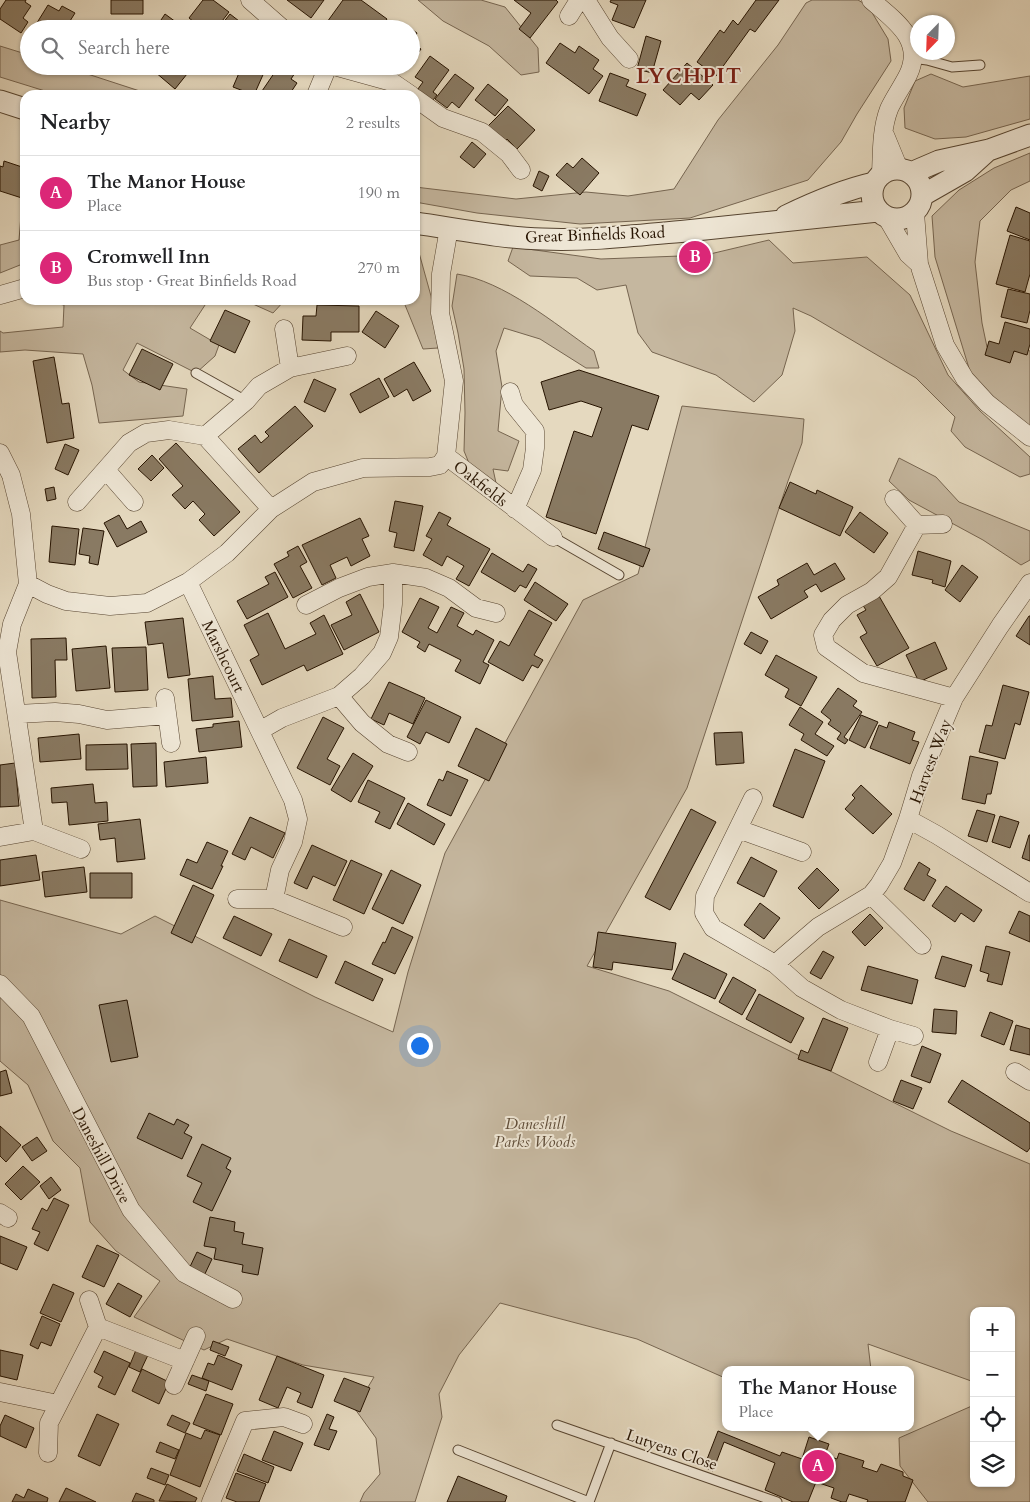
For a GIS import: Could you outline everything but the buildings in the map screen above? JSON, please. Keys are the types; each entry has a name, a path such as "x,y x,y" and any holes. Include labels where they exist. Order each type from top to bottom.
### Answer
{"street":[{"path":"250,0 273,20"},
{"path":"569,16 579,0"},
{"path":"586,0 610,38 629,59"},
{"path":"871,0 902,27 910,38"},
{"path":"912,60 909,73 889,110 883,130 891,175 872,198 908,254 919,264"},
{"path":"318,90 324,75"},
{"path":"367,75 392,82 404,90"},
{"path":"0,101 20,107"},
{"path":"420,102 442,118 482,132 509,154 521,170"},
{"name":"Great Binfields Road","path":"776,221 818,201 891,175 939,161 989,150 1030,135"},
{"name":"Great Binfields Road","path":"918,204 965,171 989,150"},
{"path":"891,175 917,178 921,187 918,204 919,264 945,345 965,378 987,403 1030,437"},
{"path":"882,214 895,220 904,219 918,204"},
{"name":"Great Binfields Road","path":"420,223 482,234 542,240 624,236 776,221 882,214"},
{"path":"28,584 66,601 110,606 148,603 188,582 228,553 271,508 313,482 363,468 430,467 440,465 446,456 454,381 440,313 441,274 449,228"},
{"path":"0,295 20,289"},
{"path":"284,329 290,368"},
{"path":"205,436 246,401 259,386 290,368 348,356"},
{"name":"Oakfields","path":"510,392 514,405 535,431 536,448 532,470 515,509"},
{"path":"77,502 129,443 146,433 169,430 205,436 271,508"},
{"path":"0,453 6,476 21,514 28,584 3,652 17,714 34,830"},
{"name":"Oakfields","path":"446,456 553,536"},
{"path":"106,470 134,502"},
{"path":"894,499 917,525"},
{"path":"917,525 943,524"},
{"path":"917,525 888,578 872,591 847,605 832,620 823,634 826,646 864,673 954,698"},
{"path":"261,730 282,718 339,696 362,676 382,653 389,637 393,604 393,573"},
{"path":"306,605 339,588 368,577 393,573 426,578 449,588 476,608 496,613"},
{"name":"Marshcourt","path":"188,582 261,730 293,800 298,819 293,842 280,870 274,899"},
{"name":"Harvest Way","path":"1030,583 954,698 921,776 908,819 937,835 1030,894"},
{"path":"339,696 362,723 388,744 408,752"},
{"path":"164,698 171,743"},
{"path":"17,714 79,714 107,720 167,715"},
{"path":"753,798 705,896 704,913 713,928 775,964 802,988 841,1010 914,1036"},
{"path":"775,964 818,927 871,895 892,863 908,819"},
{"path":"738,829 802,852"},
{"path":"0,837 34,830 81,849"},
{"path":"871,895 922,945"},
{"path":"237,899 274,899 343,927"},
{"name":"Daneshill Drive","path":"0,984 31,1016 131,1210 184,1273 233,1299"},
{"path":"878,1062 890,1029"},
{"path":"48,1453 49,1423 98,1327 89,1300"},
{"path":"98,1327 185,1360"},
{"path":"174,1385 196,1336"},
{"path":"0,1392 58,1404"},
{"path":"211,1502 245,1421 284,1416 302,1424"}],"lane":[{"path":"927,60 952,67 980,65"},
{"path":"196,373 246,401"},
{"path":"553,536 619,575"},
{"name":"Lutyens Close","path":"557,1426 611,1443 777,1502"},
{"path":"458,1450 589,1502 611,1443"}],"green space":[{"path":"418,0 481,0 505,7 538,48 539,72 521,75 489,46 443,21"},
{"path":"812,0 858,0 868,6 888,39 891,61 841,142 808,180 690,218 580,224 477,213 420,203 420,188 516,199 586,192 628,196 674,189 718,120 778,45 806,3"},
{"path":"0,46 20,52 20,75 91,75 137,90 42,90 0,77"},
{"path":"931,74 963,87 1030,76 1030,119 966,137 935,139 905,128 904,108 915,81"},
{"path":"1030,153 1030,181 1011,190 980,221 975,262 982,323 987,347 1003,353 1030,351 1030,429 1000,405 972,378 935,257 932,216 959,190 994,168"},
{"path":"20,228 20,265 0,273 0,245 19,240"},
{"path":"769,240 793,263 867,257 910,295 948,375 980,411 1030,457 1030,474 1020,477 965,447 951,431 955,417 916,378 811,316 793,308 795,331 782,375 754,402 716,375 652,352 638,333 626,285 597,290 577,278 530,276 508,261 513,247 601,259 680,256 700,263 710,254"},
{"path":"420,256 431,296 438,348 423,349 405,305 420,305"},
{"path":"457,274 493,285 528,305 594,351 599,368 586,368 540,339 504,328 496,351 502,387 498,431 519,441 508,471 493,469 496,483 471,468 464,451 464,369 452,306"},
{"path":"64,305 205,305 190,328 219,345 215,356 196,373 137,343 123,370 139,382 187,389 183,416 99,423 92,385 83,354 25,350 0,352 0,331 3,333 63,327"},
{"path":"255,305 280,305 273,313"},
{"name":"Daneshill Parks Woods","path":"682,406 804,419 802,443 687,788 587,966 669,991 951,1131 1030,1164 1030,1502 928,1502 900,1466 899,1438 970,1407 970,1487 1015,1487 1015,1307 970,1307 970,1381 868,1344 871,1366 722,1366 722,1377 637,1339 500,1303 459,1355 439,1394 442,1417 415,1502 360,1502 364,1493 380,1474 376,1438 355,1409 374,1377 303,1365 227,1339 204,1350 134,1317 160,1281 116,1251 90,1222 80,1168 53,1141 28,1085 0,1061 0,900 121,934 155,916 315,997 393,1032 408,972 445,853 583,600 638,574"},
{"path":"899,458 936,477 959,502 1030,531 1030,560 1021,565 983,540 909,500 889,481"}],"place":[{"name":"Cromwell Inn","path":"695,257"},
{"name":"The Manor House","path":"818,1466"}],"district":[{"name":"LYCHPIT","path":"689,76"}]}
